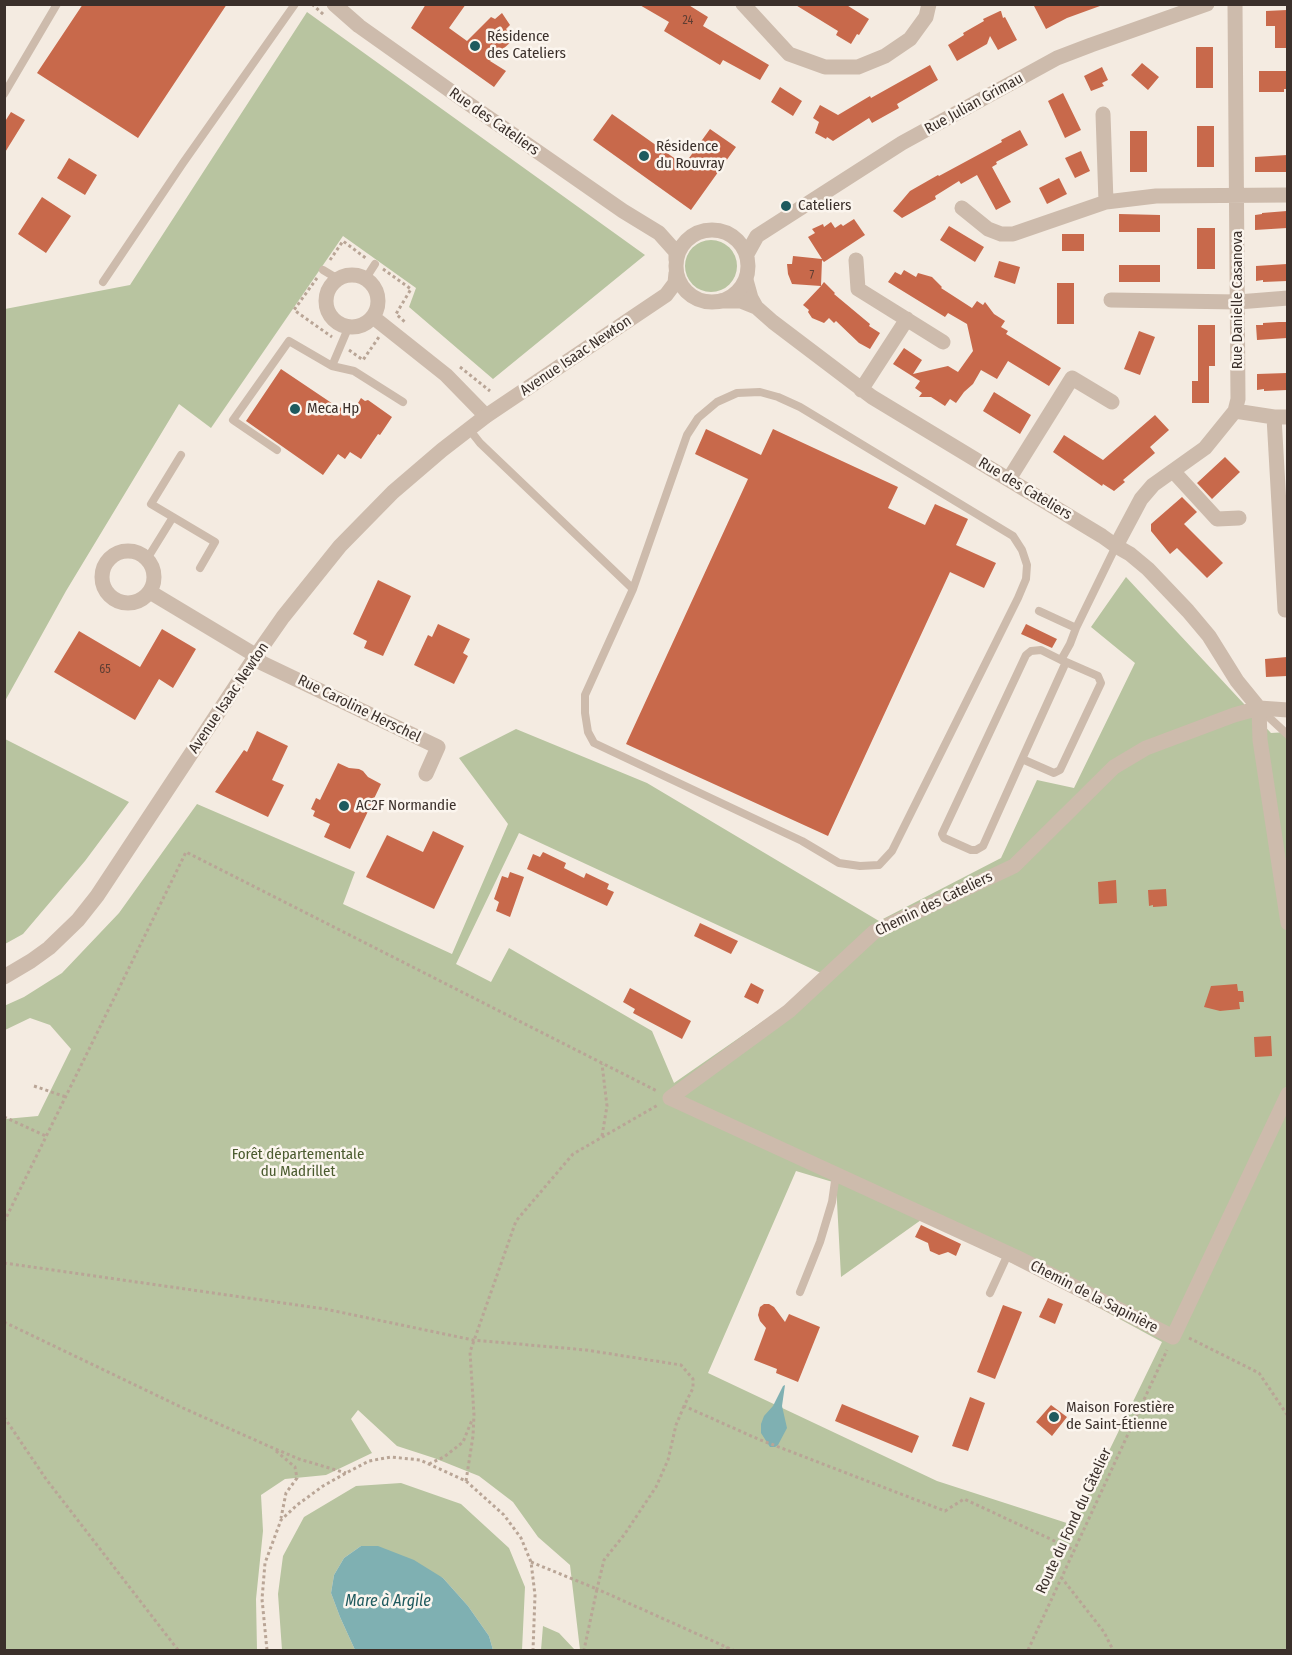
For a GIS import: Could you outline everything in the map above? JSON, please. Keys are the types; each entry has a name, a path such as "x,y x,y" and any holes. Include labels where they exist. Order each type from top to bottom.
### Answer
{"street":[{"name":"Rue des Cateliers","path":"334,4 359,26 511,134 623,212 659,233 676,252 676,266"},
{"path":"743,4 789,54 825,67 858,67 885,56 910,39 926,17 929,4"},
{"name":"Rue Julian Grimau","path":"747,254 757,236 902,143 1057,58 1207,4"},
{"name":"Rue Danielle Casanova","path":"1235,4 1238,302 1238,399 1235,411"},
{"path":"1102,114 1106,202"},
{"path":"962,208 987,229 1001,234 1013,234 1106,202 1155,196 1287,195"},
{"path":"730,234 737,239 747,254 746,279 736,294 722,301 711,303 700,301 690,295 679,282 676,266 682,245 694,234 703,231 712,230 757,236"},
{"name":"Rue des Cateliers","path":"659,233 677,236 694,234"},
{"path":"856,260 858,289 943,342"},
{"name":"Avenue Isaac Newton","path":"4,977 49,948 78,920 283,617 340,546 393,492 469,429 666,295 675,283 676,266"},
{"path":"352,275 366,278 372,283 378,296 377,311 373,317 362,325 349,326 336,321 326,303 329,290 338,279 352,275"},
{"name":"Rue des Cateliers","path":"746,279 756,307 872,398 1102,536 1148,569 1209,636 1237,681 1259,708"},
{"name":"Avenue Isaac Newton","path":"654,304 690,295"},
{"path":"1111,300 1238,302 1287,298"},
{"name":"Rue des Cateliers","path":"722,301 741,301 756,307"},
{"path":"373,317 446,375 486,416"},
{"path":"861,390 907,319"},
{"path":"1009,479 1072,378 1112,402"},
{"path":"1116,546 1141,498 1153,486 1205,448 1235,411 1281,417 1285,610"},
{"path":"1173,471 1217,519 1239,518"},
{"path":"127,551 147,559 155,578 150,592 138,602 123,603 110,596 103,583 104,568 113,556 127,551"},
{"path":"150,592 255,657"},
{"name":"Rue Caroline Herschel","path":"255,657 262,663 438,747 426,774"},
{"path":"1287,710 1259,708 1260,740 1287,923"},
{"name":"Chemin des Cateliers","path":"670,1098 789,1011 874,932 1014,866 1114,767 1146,748 1259,708"},
{"path":"1178,1336 1287,1094"},
{"path":"670,1098 1012,1255"},
{"name":"Chemin de la Sapinière","path":"1012,1255 1178,1336"}],"lane":[{"path":"4,94 57,4"},
{"path":"103,282 295,4"},
{"path":"366,278 375,264"},
{"path":"323,270 338,279"},
{"path":"332,366 349,326"},
{"path":"277,450 233,420 289,341 332,366 354,371 403,402"},
{"path":"760,392 800,407 1013,536 1023,550 1027,565 1026,579 1017,598 892,851 879,865 860,866 839,863 802,841 594,742 588,732 585,695 633,589 687,435 698,418 717,402 737,393 760,392"},
{"path":"469,429 480,443 633,589"},
{"path":"181,455 151,504 215,542 200,568"},
{"path":"147,559 172,517"},
{"path":"1022,759 1054,772 1060,770 1101,683 1098,676 1064,661 1041,650 1031,651 1026,655 942,834 944,838 971,850 983,846 1064,661 1076,628 1116,546"},
{"path":"1039,611 1076,628"},
{"path":"1259,708 1287,735"},
{"path":"800,1292 820,1242 832,1202 836,1174"},
{"path":"990,1293 1012,1255"}],"path":[{"path":"386,327 363,360 294,310 343,241 411,289 396,314 413,328"},
{"path":"456,363 490,391"},
{"path":"5,1220 186,852 670,1098"},
{"path":"602,1064 607,1106 602,1137"},
{"path":"34,1086 66,1097"},
{"path":"466,1481 474,1414 470,1352 516,1221 573,1154 670,1098"},
{"path":"4,1117 47,1136"},
{"path":"4,1263 325,1309 473,1340 586,1350 681,1365 693,1379 693,1389 676,1425 668,1460 657,1487 604,1560 584,1650"},
{"path":"4,1322 183,1408 273,1448 298,1459 346,1473"},
{"path":"1178,1336 1259,1373 1287,1416"},
{"name":"Route du Fond du Câtelier","path":"1028,1650 1178,1336"},
{"path":"684,1406 758,1439 945,1511 964,1499 1074,1550"},
{"path":"429,1464 444,1457 462,1442 474,1414"},
{"path":"4,1417 46,1479 178,1650"},
{"path":"267,1650 262,1599 265,1563 281,1520 286,1493 297,1478 295,1467 273,1448"},
{"path":"281,1520 323,1486 369,1461 391,1457 420,1460 466,1481 504,1515 521,1538 531,1562 535,1595 533,1650"},
{"path":"531,1562 733,1650"},
{"path":"1061,1577 1104,1632 1113,1650"},
{"path":"720,1650 727,1648"}],"green space":[{"path":"307,12 645,255 493,379 409,307 416,288 343,236 211,428 179,404 66,591 5,701 5,309 130,285"},
{"path":"711,240 721,242 729,248 735,256 737,266 735,276 729,284 721,290 711,292 701,290 693,284 687,276 685,266 687,256 693,248 701,242"},
{"name":"Forêt départementale du Madrillet","path":"1126,577 1271,733 1287,732 1287,1650 580,1650 570,1565 538,1537 513,1502 479,1476 397,1446 358,1410 351,1419 372,1453 326,1475 285,1479 261,1495 263,1531 256,1599 257,1650 5,1650 5,1119 38,1116 71,1049 50,1025 30,1018 5,1030 4,1006 24,997 62,973 119,913 197,804 355,872 343,904 452,954 508,824 459,758 516,729 647,783 879,921 1001,858 1037,780 1074,788 1135,663 1091,627","holes":["519,833 821,973 785,1006 674,1083 652,1031 509,948 491,982 456,964","796,1171 836,1183 841,1277 921,1220 1046,1279 1162,1342 1073,1525 937,1481 708,1373"]},
{"path":"5,739 129,802 85,861 23,934 5,944"},
{"path":"401,1483 461,1504 509,1548 525,1587 522,1650 493,1650 489,1636 468,1606 443,1578 361,1546 344,1558 334,1575 331,1593 355,1650 282,1650 278,1594 283,1556 304,1517 356,1486"},
{"path":"543,1626 559,1633 575,1650 541,1650"}],"water":[{"path":"785,1385 782,1406 787,1428 778,1445 770,1447 761,1433 761,1424"},
{"name":"Mare à Argile","path":"361,1546 378,1546 414,1560 443,1578 468,1606 489,1636 493,1650 355,1650 331,1593 334,1575 344,1558"}],"building":[{"path":"83,4 227,4 138,138 37,73"},
{"name":"Résidence des Cateliers","path":"426,4 466,4 449,28 467,41 491,17 495,19 502,13 510,25 506,29 514,39 490,61 506,71 494,87 411,28"},
{"path":"638,4 687,4 708,17 703,26 769,65 760,80 723,60 720,65 664,31 669,22"},
{"path":"794,4 845,4 869,19 851,44 836,35 838,31"},
{"path":"1033,4 1099,4 1100,6 1067,18 1046,29"},
{"path":"1287,10 1287,48 1275,48 1275,26 1266,26 1266,11"},
{"path":"1001,11 1017,40 998,50 990,36 987,44 957,61 948,45 984,21 983,19"},
{"path":"1196,47 1213,47 1213,88 1196,88"},
{"path":"1142,63 1159,77 1148,90 1131,75"},
{"path":"930,65 938,80 897,104 899,108 872,123 869,118 833,141 815,133 819,122 813,118 820,105 838,115"},
{"path":"1102,67 1108,80 1102,83 1104,86 1091,91 1084,76"},
{"path":"1259,71 1287,71 1287,89 1284,89 1284,92 1259,92"},
{"path":"780,87 802,101 793,116 771,102"},
{"path":"1063,93 1081,130 1065,138 1048,101"},
{"path":"11,112 25,120 4,154 4,123"},
{"name":"Résidence du Rouvray","path":"612,114 684,165 710,129 736,147 691,210 593,140"},
{"path":"1197,126 1214,126 1214,167 1197,167"},
{"path":"1020,130 1028,145 996,162 997,164 992,167 1011,202 996,210 977,175 961,184 959,181 935,196 936,199 902,218 893,211 910,191"},
{"path":"1130,131 1147,131 1147,172 1130,172"},
{"path":"1081,151 1090,171 1075,178 1065,158"},
{"path":"1287,155 1287,172 1255,172 1255,157"},
{"path":"69,158 97,175 85,195 57,178"},
{"path":"1059,178 1067,194 1047,204 1039,188"},
{"path":"42,197 71,216 46,253 18,234"},
{"path":"1287,211 1287,228 1255,230 1255,215"},
{"path":"1119,214 1160,215 1160,232 1119,232"},
{"path":"854,219 865,235 824,262 822,260 821,286 792,284 787,264 792,264 793,256 822,259 808,237 815,233 812,229 823,224 824,227 831,222 835,228"},
{"path":"949,226 984,247 975,262 940,240"},
{"path":"1197,228 1215,228 1215,269 1197,269"},
{"path":"1062,234 1084,234 1084,251 1062,251"},
{"path":"999,261 1020,267 1015,284 994,277"},
{"path":"1287,264 1287,281 1256,281 1256,266"},
{"path":"1119,265 1160,265 1160,282 1119,282"},
{"path":"904,270 916,277 918,273 932,277 941,288 972,308 977,301 983,305 985,302 994,314 1005,321 1001,327 1008,331 1006,334 1061,368 1049,386 1008,361 997,379 981,370 973,384 956,403 950,399 945,406 931,397 919,397 922,393 915,388 920,381 893,364 904,348 922,360 913,374 948,366 958,372 973,351 967,324 948,313 945,317 888,282 895,272 901,275"},
{"path":"824,282 834,294 870,324 869,326 880,333 870,349 859,343 836,321 834,323 829,318 824,323 812,318 809,310 803,305"},
{"path":"1057,283 1074,283 1074,324 1057,324"},
{"path":"1287,322 1287,338 1257,340 1256,325"},
{"path":"1198,325 1215,325 1215,366 1209,366 1209,403 1192,403 1192,381 1198,381"},
{"path":"1139,331 1155,337 1140,375 1124,369"},
{"path":"281,369 339,408 358,403 361,398 368,400 392,417 361,459 350,452 345,459 338,454 323,475 246,421"},
{"path":"1287,373 1287,390 1257,390 1257,374"},
{"path":"994,392 1031,415 1020,434 983,411"},
{"path":"1155,415 1169,430 1150,447 1155,453 1123,480 1125,482 1114,491 1103,484 1102,486 1053,452 1064,435 1103,460"},
{"path":"706,429 761,455 773,429 898,487 888,508 925,525 935,504 968,519 956,545 996,563 984,588 950,572 828,836 626,744 748,479 695,454"},
{"path":"1225,457 1240,472 1212,499 1197,483"},
{"path":"1182,497 1197,512 1184,524 1223,563 1207,578 1177,548 1170,554 1151,531 1151,524"},
{"path":"378,580 411,596 383,656 364,648 367,641 353,634"},
{"path":"438,624 470,639 463,653 468,656 454,684 414,665 428,635 432,637"},
{"path":"1026,624 1057,639 1052,648 1021,634"},
{"path":"162,629 196,649 173,688 159,679 135,720 54,672 79,631 140,667"},
{"path":"1287,657 1287,676 1266,677 1265,659"},
{"path":"257,731 288,746 272,780 284,785 268,817 215,792 244,750 247,752"},
{"name":"AC2F Normandie","path":"338,763 359,769 381,784 350,849 324,837 330,824 313,816 315,811 311,809 316,798 320,800"},
{"path":"433,831 464,846 434,909 366,877 387,835 423,852"},
{"path":"543,852 566,863 564,868 584,878 586,873 609,884 607,889 614,892 607,906 527,869 533,854 540,857"},
{"path":"510,872 524,877 510,917 496,911 499,902 494,899 502,876 508,878"},
{"path":"1116,880 1117,903 1099,904 1098,882"},
{"path":"1166,889 1167,906 1149,906 1148,890"},
{"path":"700,923 738,941 731,954 694,936"},
{"path":"751,983 764,990 758,1004 744,997"},
{"path":"1237,984 1238,991 1243,991 1244,1002 1239,1002 1240,1009 1220,1011 1204,1007 1211,986"},
{"path":"630,988 691,1021 682,1039 633,1013 635,1009 623,1002"},
{"path":"1271,1036 1272,1056 1255,1057 1254,1037"},
{"path":"921,1225 961,1244 956,1256 948,1252 939,1255 930,1251 928,1243 915,1237"},
{"path":"1048,1298 1063,1304 1055,1324 1039,1317"},
{"path":"764,1304 774,1307 785,1322 789,1314 820,1327 798,1382 776,1373 777,1369 754,1360 766,1328 758,1315 760,1307"},
{"path":"1003,1305 1022,1312 995,1379 977,1372"},
{"path":"970,1397 985,1403 968,1451 952,1446"},
{"path":"842,1404 919,1436 912,1453 835,1421"},
{"name":"Maison Forestière de Saint-Étienne","path":"1051,1405 1067,1417 1052,1436 1036,1422"}],"place":[{"name":"Résidence des Cateliers","path":"475,46"},
{"name":"Résidence du Rouvray","path":"644,156"},
{"name":"Cateliers","path":"786,206"},
{"name":"Meca Hp","path":"295,409"},
{"name":"AC2F Normandie","path":"344,806"},
{"name":"Maison Forestière de Saint-Étienne","path":"1054,1417"}]}
